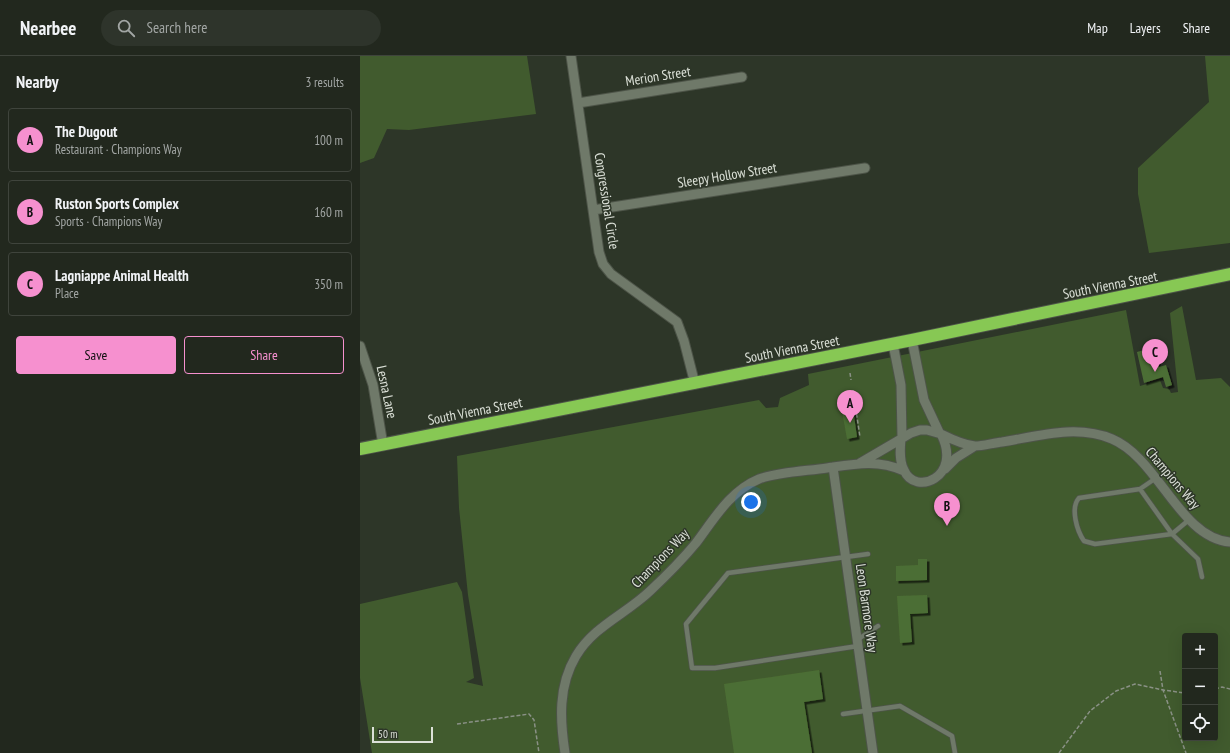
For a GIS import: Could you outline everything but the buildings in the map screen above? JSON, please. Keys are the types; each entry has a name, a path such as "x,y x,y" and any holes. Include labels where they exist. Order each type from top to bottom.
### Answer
{"highway":[{"name":"South Vienna Street","path":"360,449 1168,289 1230,274"}],"street":[{"name":"Congressional Circle","path":"571,56 599,252 603,264 611,274 677,322 684,341 694,384"},
{"name":"Merion Street","path":"578,103 742,77"},
{"name":"Sleepy Hollow Street","path":"593,210 865,168"},
{"path":"912,340 924,400 948,453 944,470"},
{"path":"893,344 901,386 901,460 904,471"},
{"name":"Lesna Lane","path":"360,346 373,385 383,444"},
{"name":"Champions Way","path":"860,462 920,430 940,433 953,440 975,446"},
{"name":"Champions Way","path":"565,753 561,715 564,687 576,656 595,632 648,594 669,573 695,543 725,504 745,487 760,479 860,462 882,463 904,471 915,480 925,482 937,478 956,458 975,446 1066,432 1091,433 1102,435 1123,444 1143,462 1190,519 1212,537 1230,542"},
{"name":"Leon Barmore Way","path":"833,467 873,753"}],"lane":[{"path":"1156,478 1140,489 1079,498 1074,505 1078,530 1084,541 1095,544 1172,534 1190,519"},
{"path":"1140,489 1172,534 1198,560 1202,577"},
{"path":"868,554 728,573 686,624 692,668 715,668 858,643 878,626"},
{"path":"843,714 900,706 952,736 955,753"}],"path":[{"path":"850,373 851,380"},
{"path":"852,390 860,437"},
{"path":"1160,671 1163,690 1186,753"},
{"path":"1059,753 1090,711 1116,691 1135,684 1163,690 1182,692"},
{"path":"1218,689 1230,689"},
{"path":"457,724 529,714 534,720 539,753"}],"green space":[{"path":"360,56 527,56 536,114 409,130 387,129 374,158 360,163"},
{"path":"1205,56 1230,56 1230,243 1149,253 1138,194 1138,168 1209,102"},
{"path":"1182,306 1196,380 1221,378 1230,387 1230,753 372,753 360,678 360,604 457,582 462,592 474,678 466,682 483,686 468,595 459,508 457,456 759,400 766,408 778,407 780,398 809,385 808,374 1126,310 1140,386 1160,380 1163,388 1169,389 1171,393 1178,392 1170,313"}],"place":[{"name":"Lagniappe Animal Health","path":"1155,372"},
{"name":"The Dugout","path":"850,423"},
{"name":"Ruston Sports Complex","path":"947,526"}]}
